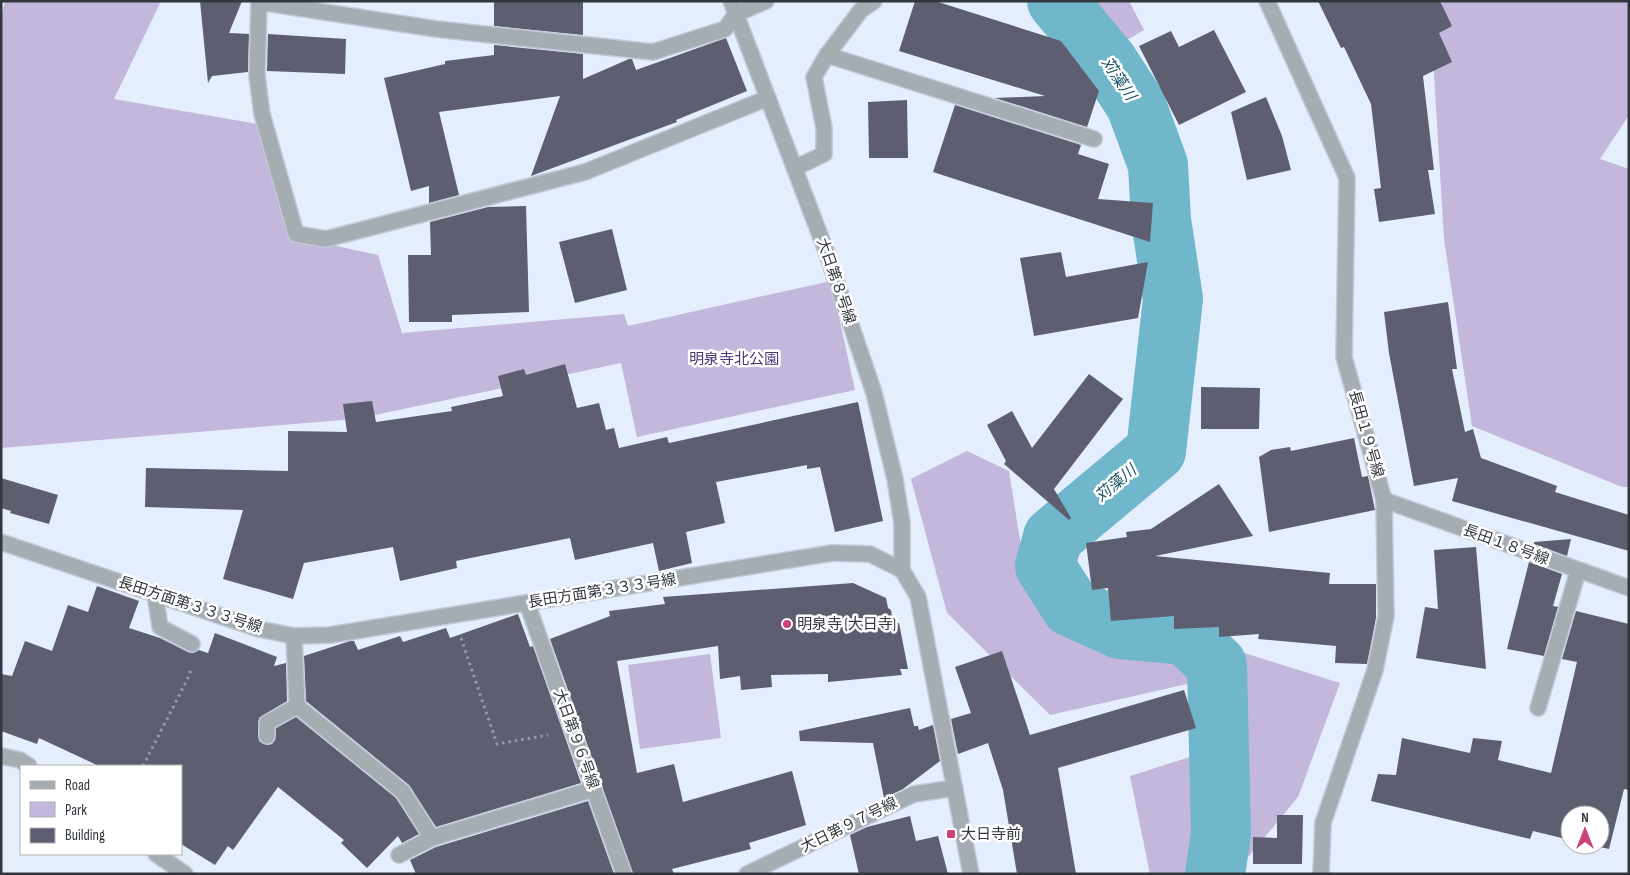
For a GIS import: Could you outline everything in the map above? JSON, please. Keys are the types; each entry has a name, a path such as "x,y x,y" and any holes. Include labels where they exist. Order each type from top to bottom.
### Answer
{"street":[{"path":"766,1 733,7 724,29 653,52 436,29 259,2 257,76 262,114 296,234 326,239 585,172 768,98"},
{"path":"795,168 824,154 824,128 814,77 827,55 861,10 874,1"},
{"name":"長田１９号線","path":"1267,1 1347,178 1344,358 1384,500 1386,616 1375,670 1323,823 1321,874"},
{"name":"大日第８号線","path":"733,7 826,251 874,393 895,478 902,523 902,570"},
{"path":"827,55 1094,139"},
{"name":"長田１８号線","path":"1384,500 1629,588"},
{"name":"長田方面第３３３号線","path":"1,542 259,629 294,636 330,635 832,553 870,554 902,570"},
{"path":"902,570 918,597 971,874"},
{"path":"1538,708 1578,571"},
{"path":"155,594 160,627 192,644"},
{"name":"大日第９６号線","path":"527,604 624,874"},
{"path":"294,636 297,706 403,792 432,838"},
{"path":"266,736 267,723 297,706"},
{"path":"1,756 20,760 28,765"},
{"name":"大日第９７号線","path":"747,874 779,867 914,794 955,788"},
{"path":"399,855 432,838 594,789"},
{"path":"157,855 185,874"}],"path":[{"path":"460,633 497,744 547,735"},
{"path":"144,765 190,674 192,644"}],"green space":[{"name":"明泉寺北公園","path":"5,1 161,1 114,99 258,124 290,236 378,255 402,333 624,314 628,326 831,281 855,390 637,437 621,363 356,419 1,448 1,18"},
{"path":"1062,1 1129,1 1144,30 1103,54"},
{"path":"1442,1 1629,1 1629,115 1600,159 1629,169 1629,487 1622,487 1472,426 1444,239 1432,41"},
{"path":"967,451 1009,471 1024,565 1100,630 1200,639 1340,683 1298,797 1234,874 1150,874 1130,776 1212,750 1196,682 1050,715 947,613 911,479"},
{"path":"710,654 721,738 640,749 628,665"}],"building":[{"path":"200,1 242,1 229,33 249,34 248,72 212,76 208,83"},
{"path":"494,1 583,1 583,35 494,26"},
{"path":"915,1 935,1 1061,41 1099,91 1087,127 995,98 1045,96 899,51"},
{"path":"1318,1 1440,1 1452,26 1439,33 1452,62 1423,76 1434,170 1428,170 1435,214 1379,222 1374,189 1381,188 1371,104 1344,47 1341,48"},
{"path":"1214,30 1246,92 1179,125 1139,46 1171,31 1179,47"},
{"path":"268,34 346,39 345,74 267,71"},
{"path":"726,38 747,91 676,120 677,122 531,176 560,96 439,112 459,195 429,203 429,186 411,191 384,78 445,64 445,61 494,55 494,45 583,54 583,79 629,59 632,59 636,70"},
{"path":"1266,97 1282,136 1291,170 1247,180 1231,112"},
{"path":"907,100 908,158 869,158 868,102"},
{"path":"955,105 1081,145 1078,154 1109,164 1098,199 1153,203 1150,242 933,172"},
{"path":"526,206 529,312 452,315 452,322 409,322 408,255 431,255 430,222 488,207"},
{"path":"612,229 627,290 575,303 559,242"},
{"path":"1061,252 1066,277 1148,262 1138,318 1034,336 1020,258"},
{"path":"1448,302 1457,369 1452,369 1465,432 1473,429 1481,458 1557,486 1555,492 1629,515 1629,551 1452,501 1458,478 1414,486 1389,353 1384,312"},
{"path":"565,364 577,408 599,403 606,430 614,428 619,448 667,437 669,443 858,402 883,521 835,532 820,467 807,469 807,465 716,482 725,523 686,532 692,563 659,571 653,543 575,560 570,538 456,561 457,568 400,581 393,547 304,563 293,599 223,579 243,510 145,507 146,468 288,471 288,431 347,432 343,404 372,401 376,422 452,411 451,407 503,396 498,376 524,369 526,375"},
{"path":"1089,374 1123,399 1054,489 1071,518 1069,520 1004,464 1006,461 987,425 1012,411 1032,448"},
{"path":"1201,387 1260,388 1259,429 1201,429"},
{"path":"1354,438 1362,477 1368,476 1375,510 1269,532 1259,457 1271,450 1290,447 1291,451"},
{"path":"1,478 58,495 49,524 10,513 11,511 1,508"},
{"path":"1219,484 1253,536 1155,556 1330,573 1329,584 1376,584 1376,618 1367,664 1335,663 1336,646 1258,639 1259,634 1219,637 1219,627 1174,629 1174,616 1111,621 1108,588 1092,590 1086,543 1127,537 1126,532 1151,529"},
{"path":"1571,539 1567,556 1534,544 1534,542"},
{"path":"1476,547 1486,669 1416,658 1425,607 1438,609 1434,550"},
{"path":"1529,562 1562,574 1553,606 1558,607 1544,656 1507,649"},
{"path":"853,583 886,598 888,608 891,610 893,623 899,623 908,669 900,669 902,675 828,682 828,674 771,675 772,687 741,690 740,676 720,679 718,646 617,661 637,773 674,764 683,802 792,771 806,825 749,843 751,849 672,869 674,874 633,874 550,639 610,616 609,611 665,604 663,597"},
{"path":"97,586 139,601 129,628 160,638 193,653 199,650 208,653 215,633 277,657 274,666 286,663 287,701 259,718 259,741 267,745 272,744 275,740 276,728 296,717 396,798 419,834 402,843 398,836 367,868 341,843 344,840 278,787 233,850 228,846 215,865 182,845 182,765 97,765 39,738 37,744 1,731 1,674 12,676 25,641 52,651 68,605 88,612"},
{"path":"1576,611 1629,624 1629,790 1624,789 1610,845 1610,805 1560,805 1560,838 1533,831 1530,839 1371,801 1378,774 1396,775 1402,738 1470,753 1473,738 1502,741 1498,760 1551,773 1577,662 1562,659"},
{"path":"518,614 530,647 533,646 581,783 436,827 409,785 306,701 304,656 350,641 354,641 358,650 400,636 403,642 446,628 450,638"},
{"path":"1002,651 1030,735 1184,690 1196,728 1058,768 1076,874 1017,874 1003,790 988,743 958,754 951,719 971,713 955,667"},
{"path":"910,708 914,726 918,726 919,730 933,725 940,761 903,789 884,798 873,743 800,741 799,731"},
{"path":"588,801 614,874 416,874 410,860 436,847"},
{"path":"1277,815 1303,815 1302,864 1253,864 1253,837 1277,838"},
{"path":"910,816 916,841 938,836 948,874 859,874 850,835 867,827"}],"waterway":[{"name":"苅藻川","path":"1057,1 1108,62 1136,105 1158,165 1161,220 1173,299 1156,451 1053,537 1045,566 1071,607 1120,629 1186,635 1217,665 1221,834 1215,874"}],"place":[{"name":"明泉寺 (大日寺)","path":"787,624"},
{"name":"大日寺前","path":"951,834"}]}
